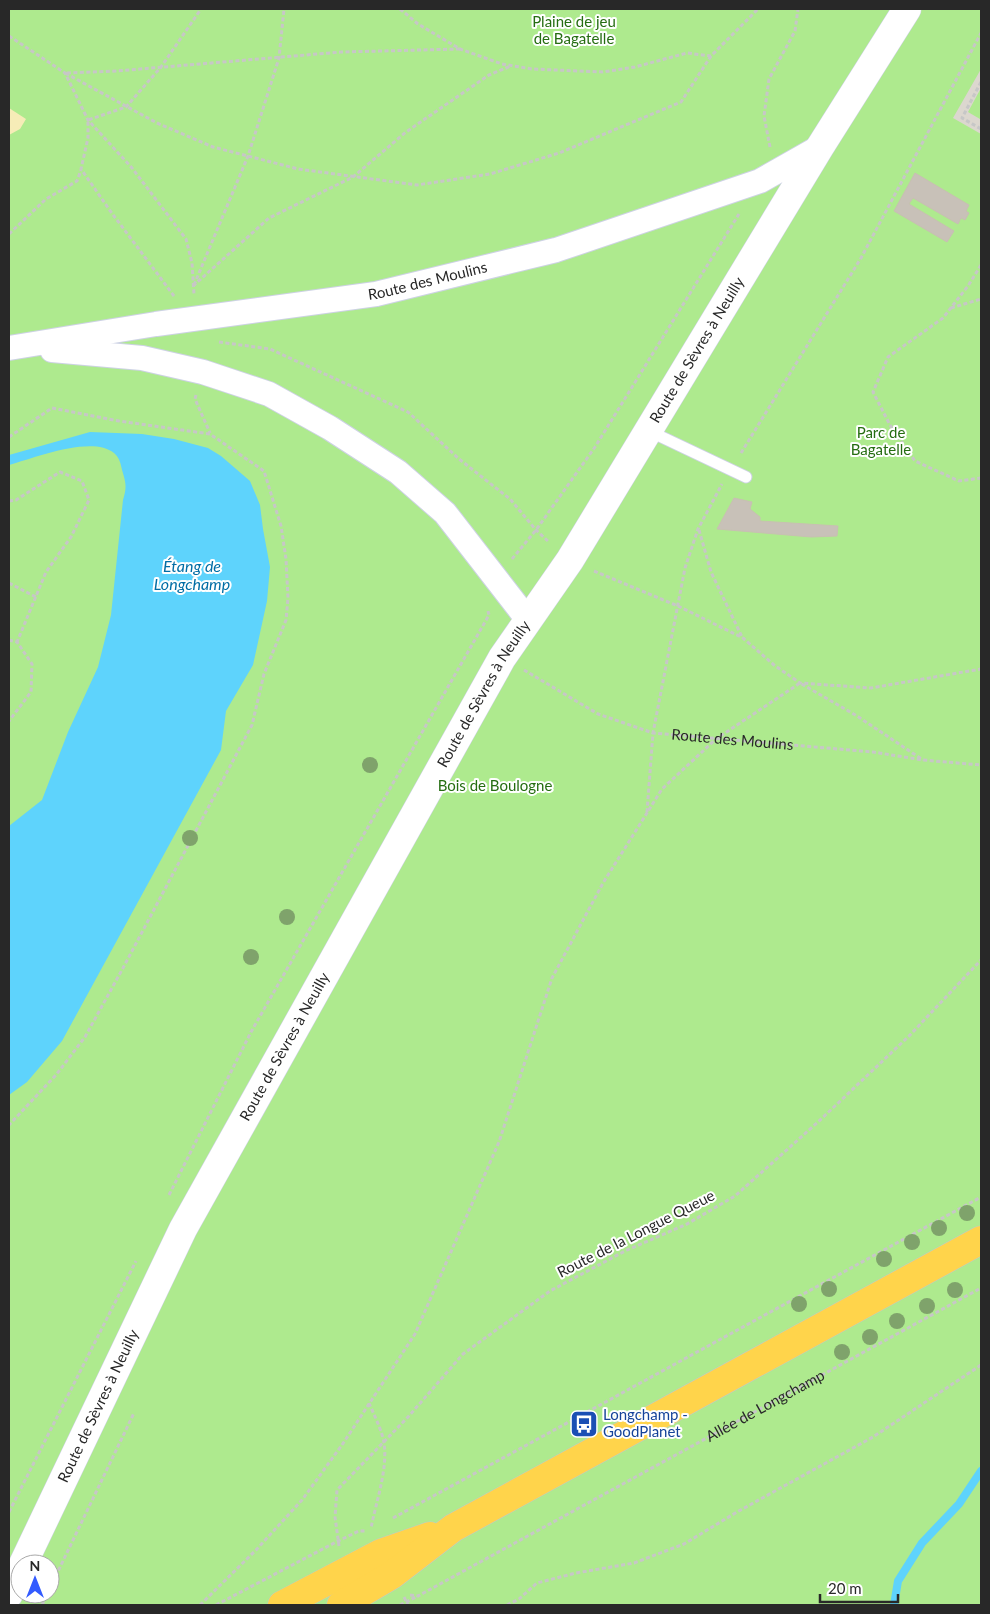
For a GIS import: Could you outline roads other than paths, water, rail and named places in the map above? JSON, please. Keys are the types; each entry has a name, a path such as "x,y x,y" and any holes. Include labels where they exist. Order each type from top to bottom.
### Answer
{"main road":[{"path":"341,1605 392,1574 453,1528 981,1240"},
{"path":"282,1605 381,1553 453,1528"}],"street":[{"name":"Route de Sèvres à Neuilly","path":"28,1554 184,1229 502,658 570,560 820,147 907,9"},
{"name":"Route des Moulins","path":"12,347 376,294 556,250 760,181 820,147"},
{"name":"Route des Moulins","path":"12,347 142,358 203,372 269,394 330,428 398,472 445,513 528,620"}],"lane":[{"path":"649,431 746,478"}],"water":[{"name":"Étang de Longchamp","path":"90,432 142,434 174,439 208,448 221,456 250,481 260,505 270,567 267,601 253,665 226,711 221,750 62,1041 27,1082 9,1095 9,826 42,800 68,732 98,667 111,615 125,485 118,459 114,453 104,448 92,446 78,447 47,453 9,465 9,455"}],"waterway":[{"path":"894,1605 898,1581 922,1543 959,1504 981,1471"}],"place":[{"name":"Longchamp - GoodPlanet","path":"584,1424"}],"park label":[{"name":"Plaine de jeu de Bagatelle","path":"574,30"},
{"name":"Parc de Bagatelle","path":"881,442"},
{"name":"Bois de Boulogne","path":"495,786"}]}
